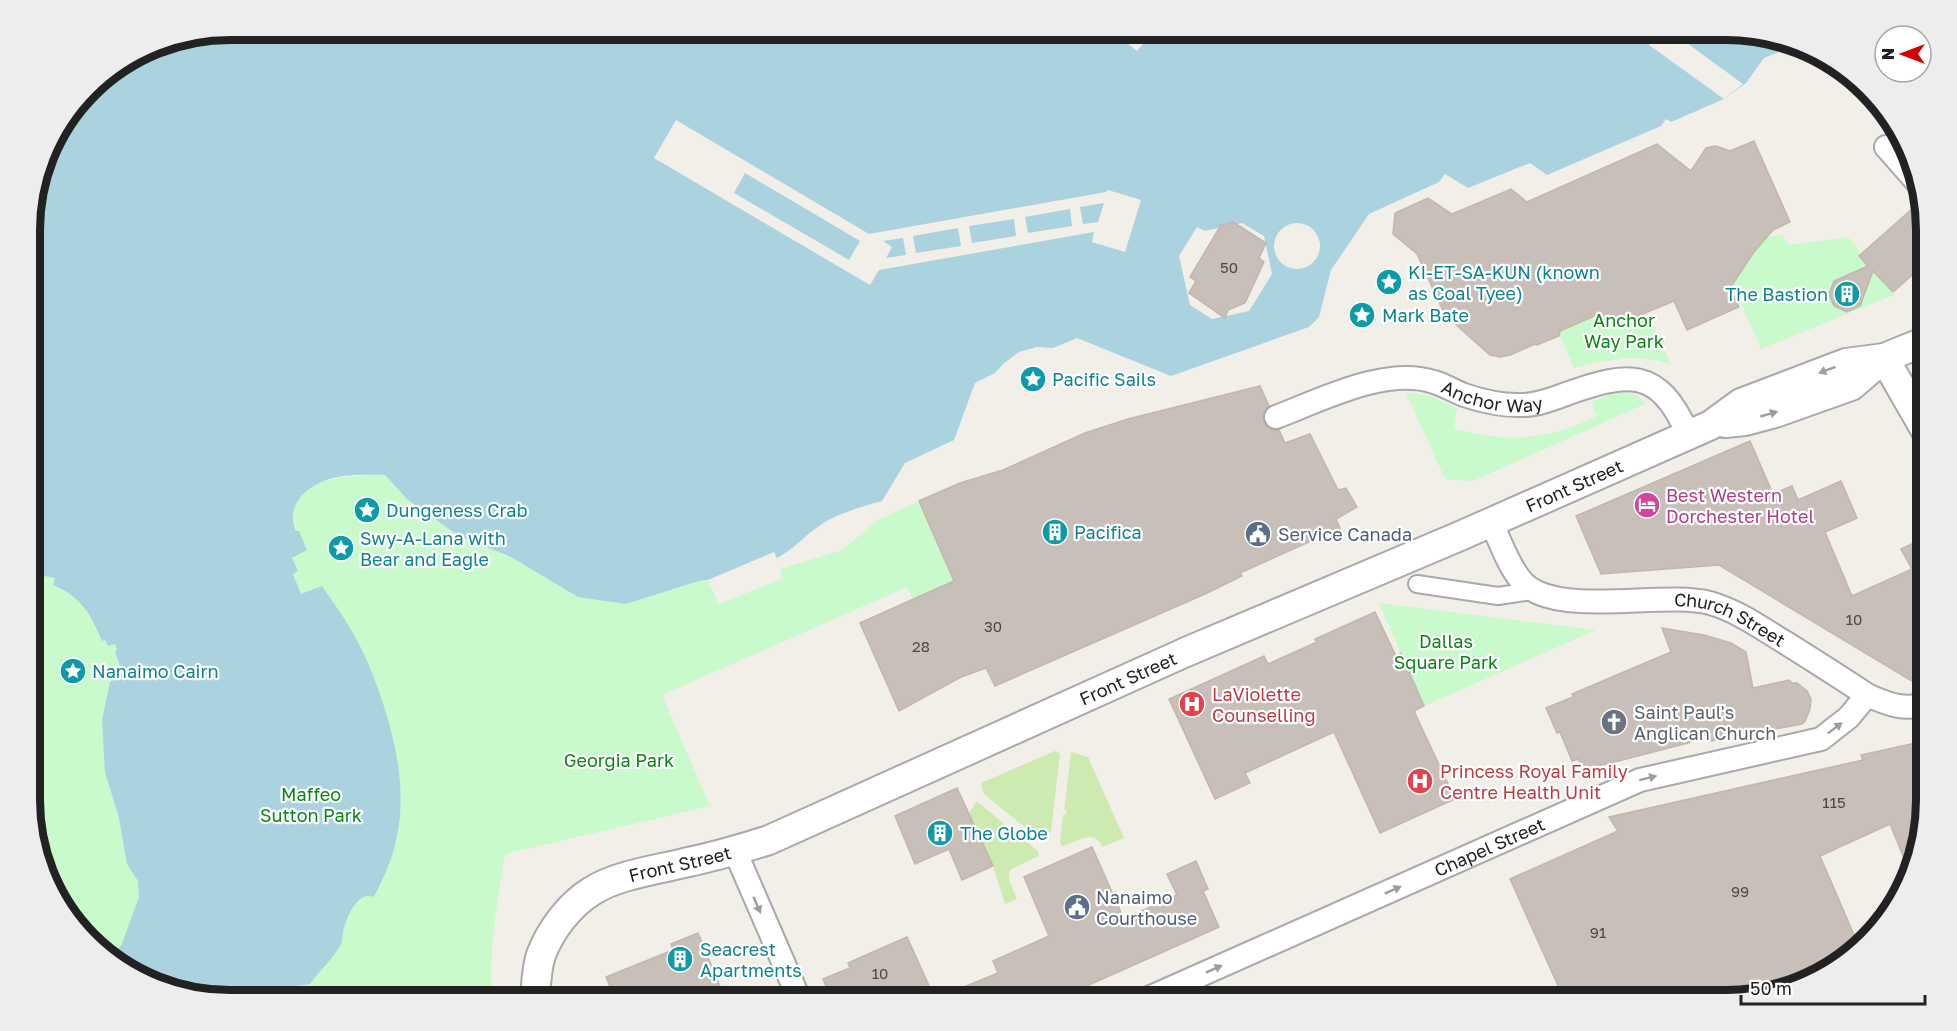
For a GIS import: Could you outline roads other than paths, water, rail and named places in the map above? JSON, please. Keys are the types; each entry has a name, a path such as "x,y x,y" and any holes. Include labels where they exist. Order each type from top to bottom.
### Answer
{"street":[{"path":"1886,147 1906,170"},
{"name":"Front Street","path":"535,991 541,956 552,932 575,904 592,890 629,876 735,851 778,836 1186,652 1491,522 1700,429 1741,403 1846,363 1884,358 1916,345"},
{"path":"1884,358 1916,414"},
{"name":"Anchor Way","path":"1276,417 1358,386 1394,379 1414,378 1434,382 1463,395 1492,403 1524,405 1549,400 1600,382 1625,378 1647,381 1663,394 1679,413 1700,429"},
{"path":"1491,522 1520,579 1532,591"},
{"name":"Church Street","path":"1417,584 1498,596 1532,591 1551,598 1599,602 1660,599 1707,602 1737,612 1867,694 1890,705 1916,705"},
{"name":"Chapel Street","path":"1166,990 1640,780 1821,739 1849,717 1867,694"},
{"path":"735,851 795,991"}],"water":[{"path":"1726,40 1751,42 1784,50 1764,58 1746,83 1724,99 1671,122 1666,119 1661,126 1547,175 1530,163 1468,188 1445,174 1439,182 1369,214 1331,270 1319,317 1309,327 1171,376 1077,338 1053,348 1037,347 1019,352 995,373 975,383 954,440 905,463 882,501 826,521 777,558 774,552 708,580 626,604 578,597 511,557 459,536 408,500 385,475 338,477 318,483 302,495 294,511 293,521 296,531 299,531 307,550 292,558 298,571 293,574 301,594 322,586 358,641 367,661 383,702 395,747 399,769 400,814 391,860 374,897 362,898 353,907 344,926 341,944 310,984 264,991 231,991 193,987 146,971 116,951 122,944 139,897 138,881 127,864 119,818 105,772 102,720 110,682 118,678 117,674 122,672 115,652 117,650 115,644 108,646 105,640 102,641 84,607 71,595 53,585 55,578 40,576 41,218 47,181 66,136 88,105 105,88 135,66 181,47 218,41"}],"place":[{"name":"KI-ET-SA-KUN (known as Coal Tyee)","path":"1389,282"},
{"name":"The Bastion","path":"1847,294"},
{"name":"Mark Bate","path":"1362,315"},
{"name":"Pacific Sails","path":"1033,379"},
{"name":"Best Western Dorchester Hotel","path":"1647,505"},
{"name":"Dungeness Crab","path":"367,510"},
{"name":"Pacifica","path":"1055,532"},
{"name":"Service Canada","path":"1258,534"},
{"name":"Swy-A-Lana with Bear and Eagle","path":"341,548"},
{"name":"Nanaimo Cairn","path":"73,671"},
{"name":"LaViolette Counselling","path":"1192,704"},
{"name":"Saint Paul's Anglican Church","path":"1614,722"},
{"name":"Princess Royal Family Centre Health Unit","path":"1420,781"},
{"name":"The Globe","path":"940,833"},
{"name":"Nanaimo Courthouse","path":"1077,907"},
{"name":"Seacrest Apartments","path":"680,959"}],"park label":[{"name":"Anchor Way Park","path":"1624,330"},
{"name":"Dallas Square Park","path":"1446,651"},
{"name":"Georgia Park","path":"619,760"},
{"name":"Maffeo Sutton Park","path":"311,804"}]}
